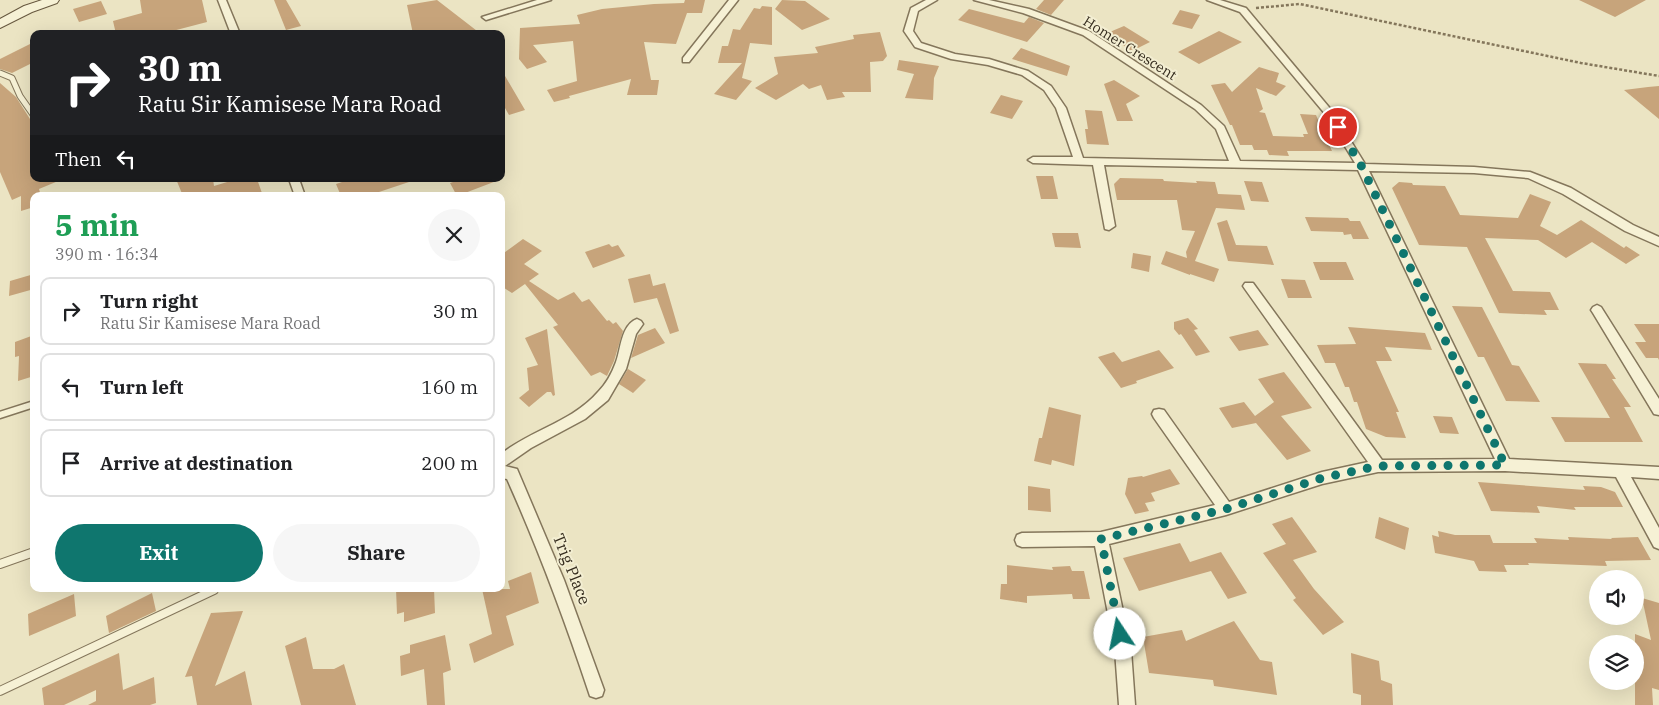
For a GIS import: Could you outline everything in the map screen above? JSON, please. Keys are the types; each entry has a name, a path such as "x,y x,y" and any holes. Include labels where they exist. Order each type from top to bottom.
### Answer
{"street":[{"path":"0,24 28,9 53,0"},
{"path":"222,0 234,30"},
{"path":"486,17 547,0"},
{"path":"686,60 734,0"},
{"path":"933,0 914,10 908,30 918,46 954,57 989,62 1024,73 1048,88 1061,108 1079,160"},
{"name":"Homer Crescent","path":"978,0 1026,11 1086,33 1198,107 1220,128 1236,164"},
{"path":"1211,0 1243,10 1330,114 1362,167 1505,465"},
{"path":"1033,160 1474,170 1530,175 1567,191 1628,228 1659,242"},
{"path":"1098,162 1109,226"},
{"path":"1249,286 1378,466"},
{"path":"1597,310 1659,410"},
{"path":"505,459 531,442 589,409 603,396 621,364 630,331 637,324"},
{"path":"1159,414 1226,509"},
{"path":"1022,540 1101,539 1226,509 1322,478 1378,466 1505,465 1659,473"},
{"name":"Trig Place","path":"505,472 512,473 540,537 568,606 596,690"},
{"path":"1620,472 1659,542"},
{"path":"1101,539 1123,650 1128,705"}],"lane":[{"path":"0,73 12,78 20,96 30,110"},
{"path":"0,415 30,405"},
{"path":"0,564 30,553"},
{"path":"0,691 210,592"}],"path":[{"path":"1243,10 1300,4 1580,63 1659,76"}],"building":[{"path":"140,0 202,0 207,22 176,30 115,30 113,21 142,13"},
{"path":"274,0 286,0 301,26 286,30"},
{"path":"437,0 476,30 412,30 407,5"},
{"path":"685,0 705,0 702,13 687,13 676,44 644,42 651,80 659,80 657,95 627,95 631,79 554,102 547,90 577,81 573,41 533,45 547,62 527,69 519,59 520,28 580,24 577,15 602,9 684,3"},
{"path":"782,0 805,1 830,19 802,30 775,9"},
{"path":"1044,0 1064,0 1051,15 1036,9"},
{"path":"1579,0 1646,0 1615,17"},
{"path":"101,1 107,14 79,22 73,9"},
{"path":"762,6 772,7 772,45 750,43 742,78 752,81 736,100 714,94 742,63 718,63 722,46 728,46 733,29 740,30 754,8 760,9"},
{"path":"969,9 1024,23 1029,17 1044,23 1027,42 958,20"},
{"path":"1180,10 1200,15 1192,29 1172,24"},
{"path":"1124,26 1150,42 1132,51 1105,34"},
{"path":"1219,31 1242,42 1199,64 1178,52"},
{"path":"880,32 887,56 883,61 870,62 871,92 842,92 845,97 827,100 821,85 809,89 803,84 776,100 755,88 778,74 774,57 818,53 815,47 854,39 853,35"},
{"path":"30,44 30,64 12,73 0,69 0,59"},
{"path":"1021,48 1070,66 1067,76 1012,59"},
{"path":"899,60 939,66 934,78 933,100 905,98 914,74 897,70"},
{"path":"1259,67 1279,73 1276,82 1286,86 1276,96 1256,88 1263,109 1259,112 1265,113 1273,136 1304,137 1303,134 1308,134 1300,114 1316,115 1332,151 1287,151 1289,156 1269,155 1267,150 1254,150 1252,145 1240,145 1232,125 1230,125 1211,85 1225,83 1232,92"},
{"path":"505,76 525,110 509,115 505,108"},
{"path":"1114,80 1140,96 1126,104 1133,121 1117,121 1104,84"},
{"path":"0,83 16,97 30,119 30,182 56,182 39,189 40,192 30,192 30,208 21,211 21,196 12,200 0,172"},
{"path":"1659,86 1659,119 1624,90 1648,87"},
{"path":"1001,95 1023,101 1012,119 990,113"},
{"path":"1085,110 1102,111 1109,145 1087,144 1085,129 1088,129"},
{"path":"1036,176 1053,176 1058,199 1041,199"},
{"path":"1120,178 1163,179 1164,181 1197,183 1196,181 1215,182 1218,194 1241,195 1245,210 1216,208 1195,261 1219,269 1214,282 1161,264 1166,251 1187,258 1186,252 1195,231 1182,230 1177,200 1117,200 1114,184"},
{"path":"1244,181 1262,182 1269,202 1251,201"},
{"path":"177,182 213,182 214,186 227,182 258,182 262,192 181,192"},
{"path":"342,182 409,182 379,192 339,192 336,184"},
{"path":"494,182 468,192 455,192 450,183"},
{"path":"1399,182 1412,183 1413,185 1445,186 1460,215 1518,218 1530,194 1551,202 1540,226 1557,235 1581,220 1624,248 1626,246 1640,255 1626,264 1592,242 1566,258 1538,240 1485,238 1513,291 1550,292 1559,310 1544,310 1547,315 1499,313 1467,247 1419,245 1392,188"},
{"path":"1305,217 1348,218 1350,221 1360,221 1369,239 1353,239 1351,234 1344,235 1343,232 1311,231"},
{"path":"1227,220 1236,245 1267,246 1274,265 1228,261 1217,223"},
{"path":"1052,233 1078,233 1081,248 1055,247"},
{"path":"523,239 542,251 524,264 539,274 529,281 558,300 574,292 582,302 589,299 607,321 609,320 613,324 616,322 623,331 614,361 607,376 600,372 591,376 553,327 558,325 525,284 512,293 505,289 505,252"},
{"path":"609,244 612,247 618,245 625,256 593,268 585,252"},
{"path":"1133,253 1151,256 1149,272 1131,268"},
{"path":"1313,262 1346,262 1354,280 1320,280"},
{"path":"650,274 653,286 665,283 679,331 670,334 657,298 634,303 628,279"},
{"path":"30,275 30,290 9,296 10,281"},
{"path":"1281,279 1305,280 1312,298 1288,298"},
{"path":"1452,306 1482,307 1512,365 1519,366 1540,402 1506,401 1484,357 1478,357"},
{"path":"1188,318 1198,329 1194,330 1210,352 1196,356 1181,334 1179,335 1174,329 1174,322"},
{"path":"1634,324 1659,324 1659,360 1658,358 1646,358 1635,342 1646,342"},
{"path":"1348,327 1425,333 1432,350 1385,347 1392,361 1376,361 1399,412 1396,412 1406,438 1386,437 1366,429 1357,402 1354,402 1349,387 1345,387 1335,363 1325,363 1317,345 1356,344"},
{"path":"655,328 665,343 631,358 638,335"},
{"path":"547,329 555,395 553,396 551,392 547,392 529,407 519,398 529,390 527,368 538,365 525,338"},
{"path":"1258,330 1269,345 1239,351 1229,337"},
{"path":"30,336 30,377 18,381 19,356 15,357 15,342"},
{"path":"1159,350 1174,368 1121,388 1098,357 1114,352 1122,362"},
{"path":"1578,363 1606,364 1616,379 1612,379 1631,407 1624,407 1643,442 1565,442 1551,417 1610,418"},
{"path":"628,369 646,380 633,393 619,384"},
{"path":"1284,372 1312,408 1281,416 1311,451 1287,460 1256,423 1232,428 1219,408 1244,402 1255,416 1274,402 1258,379"},
{"path":"1049,407 1081,415 1074,466 1052,460 1051,465 1034,461 1039,438 1042,438"},
{"path":"1433,416 1452,417 1459,434 1440,433"},
{"path":"1170,469 1180,484 1151,493 1155,501 1145,503 1149,511 1135,514 1125,494 1128,478 1143,477"},
{"path":"1478,482 1585,490 1583,486 1601,487 1615,492 1623,507 1574,507 1576,510 1537,506 1540,513 1491,511"},
{"path":"1028,486 1050,489 1051,512 1028,510"},
{"path":"1292,517 1317,552 1293,560 1314,589 1344,622 1323,635 1293,600 1296,598 1263,553 1286,544 1272,524"},
{"path":"1379,517 1409,528 1405,550 1375,538"},
{"path":"1438,531 1455,535 1490,535 1493,543 1537,543 1534,538 1569,540 1568,537 1612,539 1638,537 1651,560 1605,561 1607,566 1528,563 1529,565 1504,565 1507,572 1479,571 1474,561 1435,553 1432,535 1439,537"},
{"path":"1180,543 1190,562 1221,552 1247,593 1228,599 1211,571 1139,591 1123,558"},
{"path":"1007,565 1053,570 1052,567 1070,566 1072,571 1084,571 1090,599 1073,599 1072,594 1027,596 1027,603 1000,599 1001,584 1007,584"},
{"path":"531,572 539,603 506,616 514,645 474,663 469,644 492,634 483,592 505,592 505,589 510,589 508,581"},
{"path":"396,592 434,592 435,613 404,622 404,612 397,614"},
{"path":"152,593 156,611 109,633 106,616"},
{"path":"74,594 76,616 29,636 28,614"},
{"path":"1644,599 1659,603 1659,690 1652,688 1653,705 1635,705 1635,690 1644,690 1644,637 1651,640"},
{"path":"243,611 215,686 245,671 252,705 197,705 192,676 185,677 211,613"},
{"path":"1234,621 1260,660 1272,662 1277,695 1214,686 1213,680 1149,673 1143,637 1182,630 1186,641"},
{"path":"445,635 451,670 443,673 445,705 427,705 424,669 401,676 400,656 410,653 410,645"},
{"path":"306,637 313,669 334,669 344,664 356,705 301,705 285,646"},
{"path":"119,653 123,690 154,677 156,703 150,705 88,705 96,701 96,690 64,705 44,705 42,688"},
{"path":"1351,653 1379,661 1381,680 1392,684 1393,705 1361,705 1361,695 1353,693"}],"route":[{"path":"1120,634 1101,539 1226,509 1322,478 1378,466 1505,465 1362,167 1338,127"}]}
